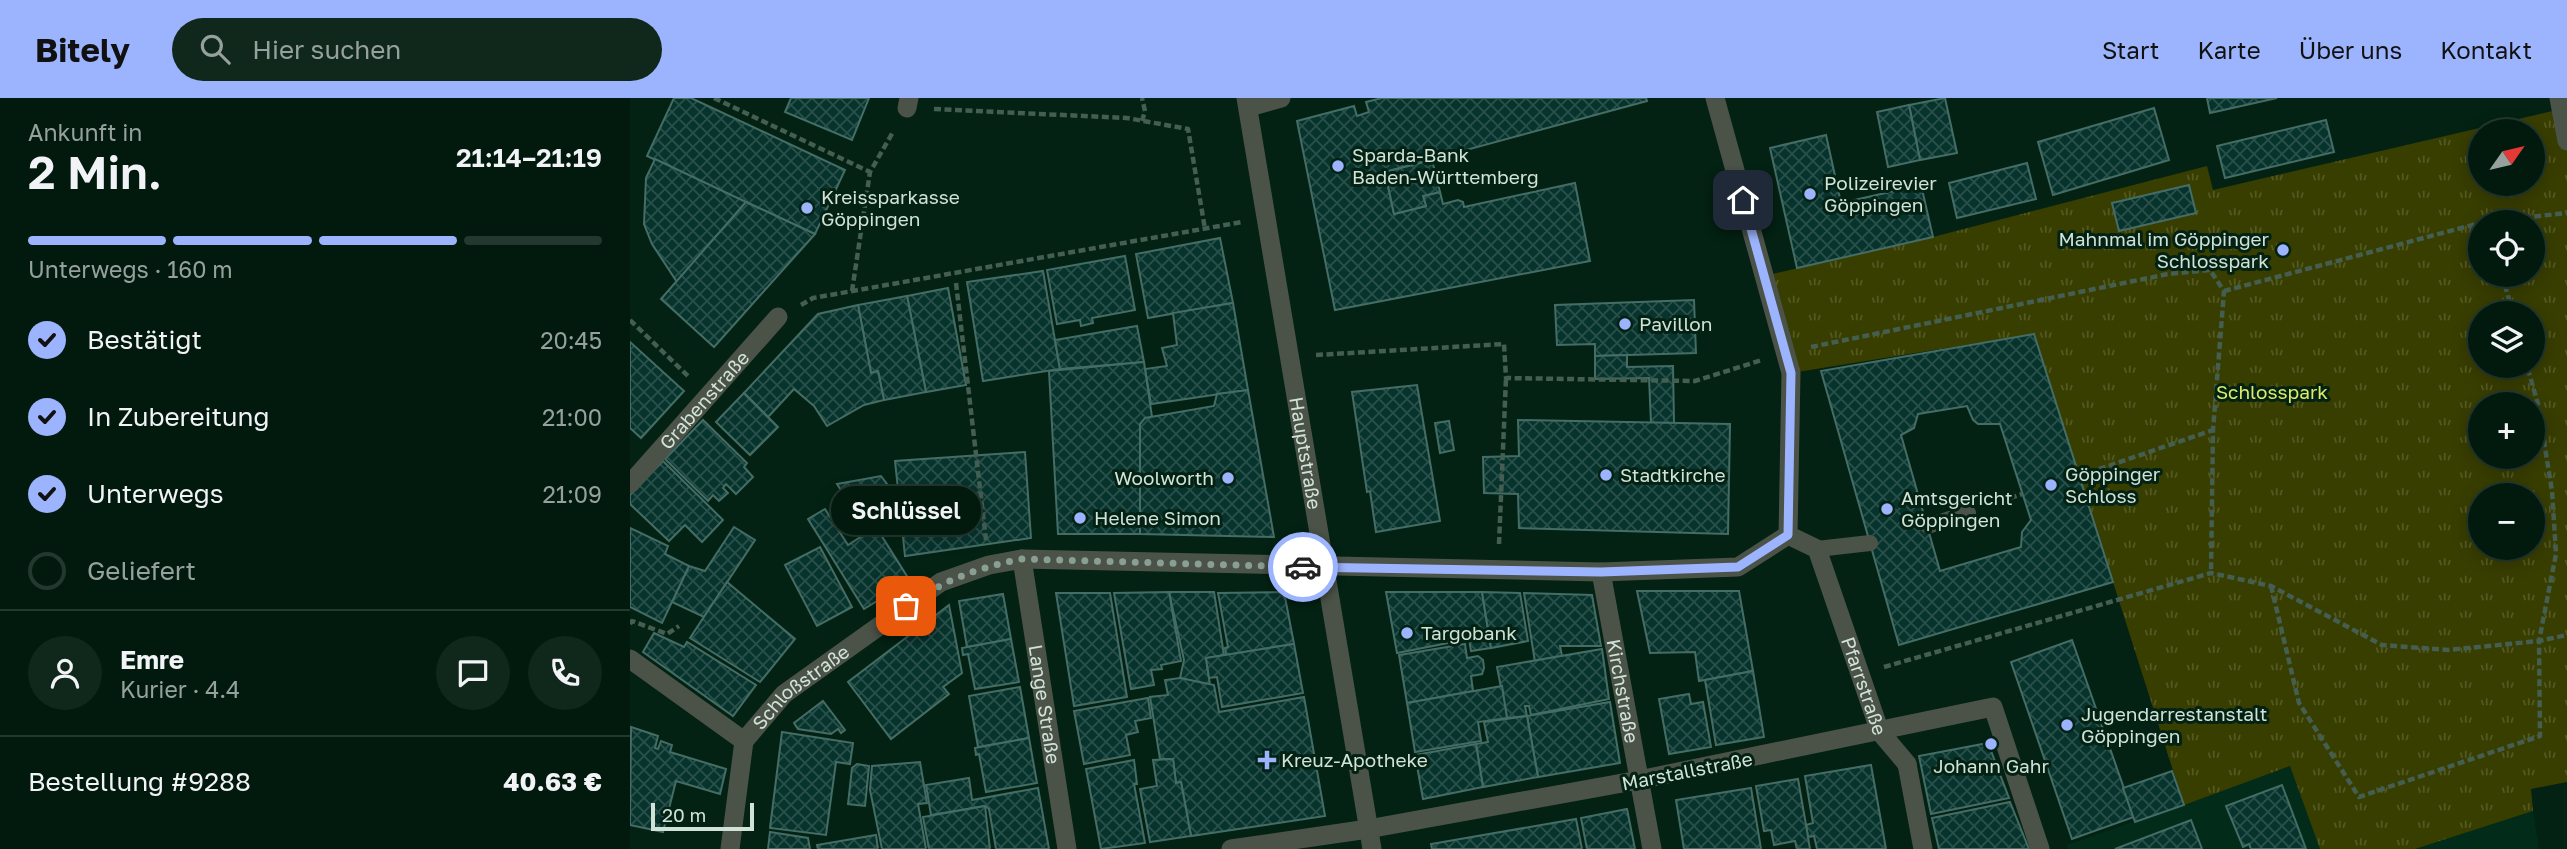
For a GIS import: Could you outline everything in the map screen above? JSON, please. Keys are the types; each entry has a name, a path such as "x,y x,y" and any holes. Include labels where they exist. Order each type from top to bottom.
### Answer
{"street":[{"path":"1247,102 1282,98"},
{"path":"1715,98 1791,373 1788,535 1817,549"},
{"path":"2559,98 2567,141"},
{"name":"Hauptstraße","path":"1247,102 1372,849"},
{"name":"Grabenstraße","path":"630,484 778,317"},
{"name":"Schloßstraße","path":"630,659 744,741 784,694 871,629 941,582 989,565 1022,559 1601,572 1738,567 1788,535"},
{"name":"Pfarrstraße","path":"1817,549 1880,732 1907,764 1923,849"},
{"name":"Lange Straße","path":"1022,559 1067,849"},
{"name":"Kirchstraße","path":"1601,572 1652,849"},
{"name":"Marstallstraße","path":"1231,849 1368,829 1639,780 1993,707 2040,849"},
{"path":"730,849 744,741"}],"lane":[{"path":"1928,526 1968,513"},
{"path":"1817,549 1870,543"}],"path":[{"path":"714,98 870,172"},
{"path":"1142,98 1145,111 1142,121"},
{"path":"852,291 870,172 908,103 1142,121 1188,129 1205,229"},
{"path":"2545,215 2567,213"},
{"path":"778,317 813,298 1266,218"},
{"path":"2224,291 2468,226"},
{"path":"1506,377 1695,381 1786,352 2168,274 2210,270 2224,291 2213,430 2211,573"},
{"path":"956,283 989,565"},
{"path":"630,320 708,396"},
{"path":"1288,356 1504,344 1506,377 1499,570"},
{"path":"2271,586 2299,703 2359,797 2540,736 2539,641 2556,554 2552,491 2538,404 2530,378"},
{"path":"2079,476 2213,430"},
{"path":"1968,513 2022,494"},
{"path":"1860,674 2211,573 2271,586 2382,645 2448,649 2539,641 2567,635"},
{"path":"630,624 632,621 667,634 679,626"}],"shaded area":[{"path":"2291,766 2320,849 2068,849 2067,845"},
{"path":"2533,811 2539,849 2415,849"}],"green space":[{"name":"Schlosspark","path":"2561,109 2567,141 2567,782 2531,789 2533,811 2415,849 2320,849 2290,766 2184,805 2034,334 1791,373 1764,276 1933,237 2207,166 2213,190 2468,131 2468,196 2545,196 2545,119 2518,119"}],"building":[{"path":"674,98 691,98 845,170 815,234 647,156"},
{"path":"791,98 869,98 852,140 785,112"},
{"path":"1382,98 1646,98 1647,101 1385,172 1394,214 1426,206 1423,196 1440,192 1443,204 1458,200 1463,202 1464,207 1575,183 1590,261 1335,310 1297,121 1354,106 1357,116 1369,112 1366,102"},
{"path":"1945,98 1957,153 1920,160 1909,105"},
{"path":"2207,98 2277,98 2210,113"},
{"path":"1909,105 1920,160 1888,167 1877,112"},
{"path":"2154,108 2169,160 2053,195 2038,142"},
{"path":"2326,120 2334,152 2225,178 2217,146"},
{"name":"Polizeirevier Göppingen","path":"1826,135 1841,203 1921,185 1933,237 1797,268 1770,148"},
{"path":"655,159 746,202 677,282 652,244 644,224 646,178"},
{"path":"1432,160 1440,192 1423,196 1426,206 1394,214 1385,172"},
{"path":"2027,163 2036,199 1957,218 1949,183"},
{"path":"2189,185 2196,213 2119,231 2112,203"},
{"path":"746,202 815,234 714,347 661,299"},
{"path":"1220,238 1233,303 1148,318 1136,254"},
{"path":"1125,256 1135,310 1092,318 1093,323 1081,326 1080,320 1057,324 1047,270"},
{"path":"1043,271 1060,369 983,381 967,282"},
{"path":"948,288 966,385 926,392 907,296"},
{"path":"907,296 926,392 884,400 878,371 871,373 858,305"},
{"name":"Pavillon","path":"1694,300 1696,353 1595,356 1595,344 1557,345 1555,305"},
{"path":"1233,303 1248,390 1151,404 1145,369 1167,366 1162,348 1177,345 1173,313"},
{"path":"858,305 871,373 878,371 884,400 864,405 827,426 814,406 794,389 768,417 744,393 818,314"},
{"path":"1137,326 1144,362 1060,369 1055,340"},
{"name":"Göppinger Schloss","path":"2034,334 2113,582 1899,645 1821,371","holes":["1967,406 1973,420 1978,424 2000,424 2031,520 2022,532 2021,547 1940,571 1901,435 1914,428 1918,414"]},
{"path":"630,342 684,391 641,438 630,428"},
{"path":"1627,355 1627,367 1673,366 1674,424 1651,423 1649,378 1595,379 1595,356"},
{"path":"1144,362 1152,417 1140,424 1140,534 1058,534 1049,371"},
{"path":"1417,385 1440,521 1376,532 1370,491 1367,492 1352,392"},
{"path":"1248,390 1274,537 1140,534 1140,424 1145,418 1214,406 1217,394"},
{"path":"744,393 778,427 750,455 716,422"},
{"path":"703,420 747,463 744,467 753,477 736,494 726,484 723,488 728,493 719,501 713,495 708,501 665,459"},
{"name":"Stadtkirche","path":"1518,420 1730,424 1728,534 1519,528 1518,494 1484,493 1483,457 1519,456"},
{"path":"1449,421 1454,450 1440,453 1435,423"},
{"path":"1025,452 1031,538 905,556 895,461"},
{"path":"663,461 723,520 702,542 685,525 669,541 630,504 630,495"},
{"path":"881,476 887,484 881,487 895,508 860,531 846,510 851,506 837,484"},
{"path":"825,509 848,545 876,527 910,581 864,609 808,519"},
{"path":"734,527 755,540 704,617 672,602 689,566 705,571"},
{"path":"630,528 668,546 665,554 689,566 662,623 630,607"},
{"path":"820,547 852,607 817,626 785,565"},
{"path":"727,582 795,639 760,682 690,638"},
{"path":"1637,591 1739,591 1753,671 1699,681 1695,652 1650,653"},
{"path":"1169,592 1214,592 1224,655 1206,658 1210,685 1180,678 1184,660"},
{"path":"1169,592 1181,661 1161,665 1162,669 1151,670 1154,685 1131,689 1114,593"},
{"path":"1284,592 1294,644 1226,655 1225,648 1228,647 1218,593"},
{"path":"1386,592 1482,592 1491,648 1471,651 1469,639 1397,653"},
{"path":"1482,592 1520,593 1528,641 1491,648"},
{"path":"1056,593 1110,593 1127,697 1074,706"},
{"path":"1524,593 1592,595 1601,646 1560,646 1562,656 1535,662"},
{"path":"1003,594 1011,639 967,647 959,601"},
{"path":"949,605 962,673 943,687 949,694 891,739 848,682"},
{"path":"654,633 684,647 687,642 756,685 733,716 643,652"},
{"path":"1011,639 1019,682 975,689 968,654 963,655 962,648"},
{"name":"Jugendarrestanstalt Göppingen","path":"2072,640 2134,817 2072,839 2011,662"},
{"path":"1294,644 1303,693 1222,707 1217,677 1209,678 1206,658"},
{"path":"1465,644 1467,658 1478,656 1483,660 1482,674 1471,676 1473,691 1407,703 1399,655"},
{"path":"1602,649 1609,699 1531,715 1529,706 1525,706 1527,716 1507,718 1497,667"},
{"path":"1753,671 1764,737 1716,745 1705,680"},
{"path":"1180,678 1214,685 1219,712 1304,697 1325,816 1191,836 1181,782 1176,783 1173,759 1160,759 1150,697 1168,695 1165,680"},
{"path":"1502,686 1507,718 1478,722 1481,741 1415,752 1407,703"},
{"path":"1020,687 1029,738 978,747 969,696"},
{"path":"1689,694 1691,704 1703,702 1711,747 1669,754 1659,699"},
{"path":"1148,698 1151,718 1135,721 1138,732 1126,735 1130,755 1084,764 1074,711"},
{"path":"823,701 845,730 841,733 838,729 831,734 798,729 794,723"},
{"path":"1610,702 1620,763 1538,777 1527,716"},
{"path":"1527,716 1538,777 1483,787 1476,744 1488,742 1484,722"},
{"path":"631,727 658,736 655,748 658,749 661,741 672,745 670,752 726,769 720,794 676,781 663,832 630,825"},
{"path":"782,732 853,743 850,764 836,762 826,835 770,828"},
{"path":"1029,738 1037,783 986,792 979,754 976,755 975,748"},
{"path":"1988,743 2009,798 1931,814 1919,756"},
{"path":"1476,744 1483,787 1423,799 1415,755"},
{"path":"1173,759 1176,783 1181,782 1191,836 1150,842 1140,789 1157,786 1153,760"},
{"path":"1134,760 1137,784 1134,784 1145,843 1101,849 1086,769"},
{"path":"920,762 927,803 918,804 926,849 882,849 870,790 872,766"},
{"path":"857,764 869,766 865,806 848,804 852,768"},
{"path":"1871,765 1886,849 1817,849 1814,836 1808,837 1806,825 1813,823 1805,776"},
{"path":"2172,771 2184,805 2135,822 2123,788"},
{"path":"969,778 972,800 1038,788 1049,849 996,849 989,809 985,806 931,815 926,785"},
{"path":"1798,779 1810,849 1797,849 1795,841 1774,845 1771,830 1764,831 1756,786"},
{"path":"2282,785 2306,849 2251,849 2249,844 2243,847 2226,806"},
{"path":"1751,788 1761,849 1684,849 1676,800"},
{"path":"2010,802 2029,849 1939,849 1932,818"},
{"path":"985,806 990,849 929,849 923,817"},
{"path":"1627,809 1635,849 1587,849 1581,818"},
{"path":"1576,819 1582,849 1432,849 1431,844"},
{"path":"2191,820 2202,849 2115,849"},
{"path":"770,832 808,838 810,849 768,849"},
{"path":"876,835 878,849 818,849 817,845"}],"way so far":[{"path":"906,606 941,582 989,565 1022,559 1303,567"}],"place":[{"name":"Sparda-Bank Baden-Württemberg","path":"1338,166"},
{"name":"Polizeirevier Göppingen","path":"1810,194"},
{"name":"Kreissparkasse Göppingen","path":"807,208"},
{"name":"Mahnmal im Göppinger Schlosspark","path":"2283,250"},
{"name":"Pavillon","path":"1625,324"},
{"name":"Stadtkirche","path":"1606,475"},
{"name":"Woolworth","path":"1228,478"},
{"name":"Göppinger Schloss","path":"2051,485"},
{"name":"Amtsgericht Göppingen","path":"1887,509"},
{"name":"Helene Simon","path":"1080,518"},
{"name":"Schlüssel","path":"906,606"},
{"name":"Targobank","path":"1407,633"},
{"name":"Jugendarrestanstalt Göppingen","path":"2067,725"},
{"name":"Johann Gahr","path":"1991,744"},
{"name":"Kreuz-Apotheke","path":"1267,760"}],"route":[{"path":"1303,567 1601,572 1738,567 1788,535 1791,373 1743,200"}]}
